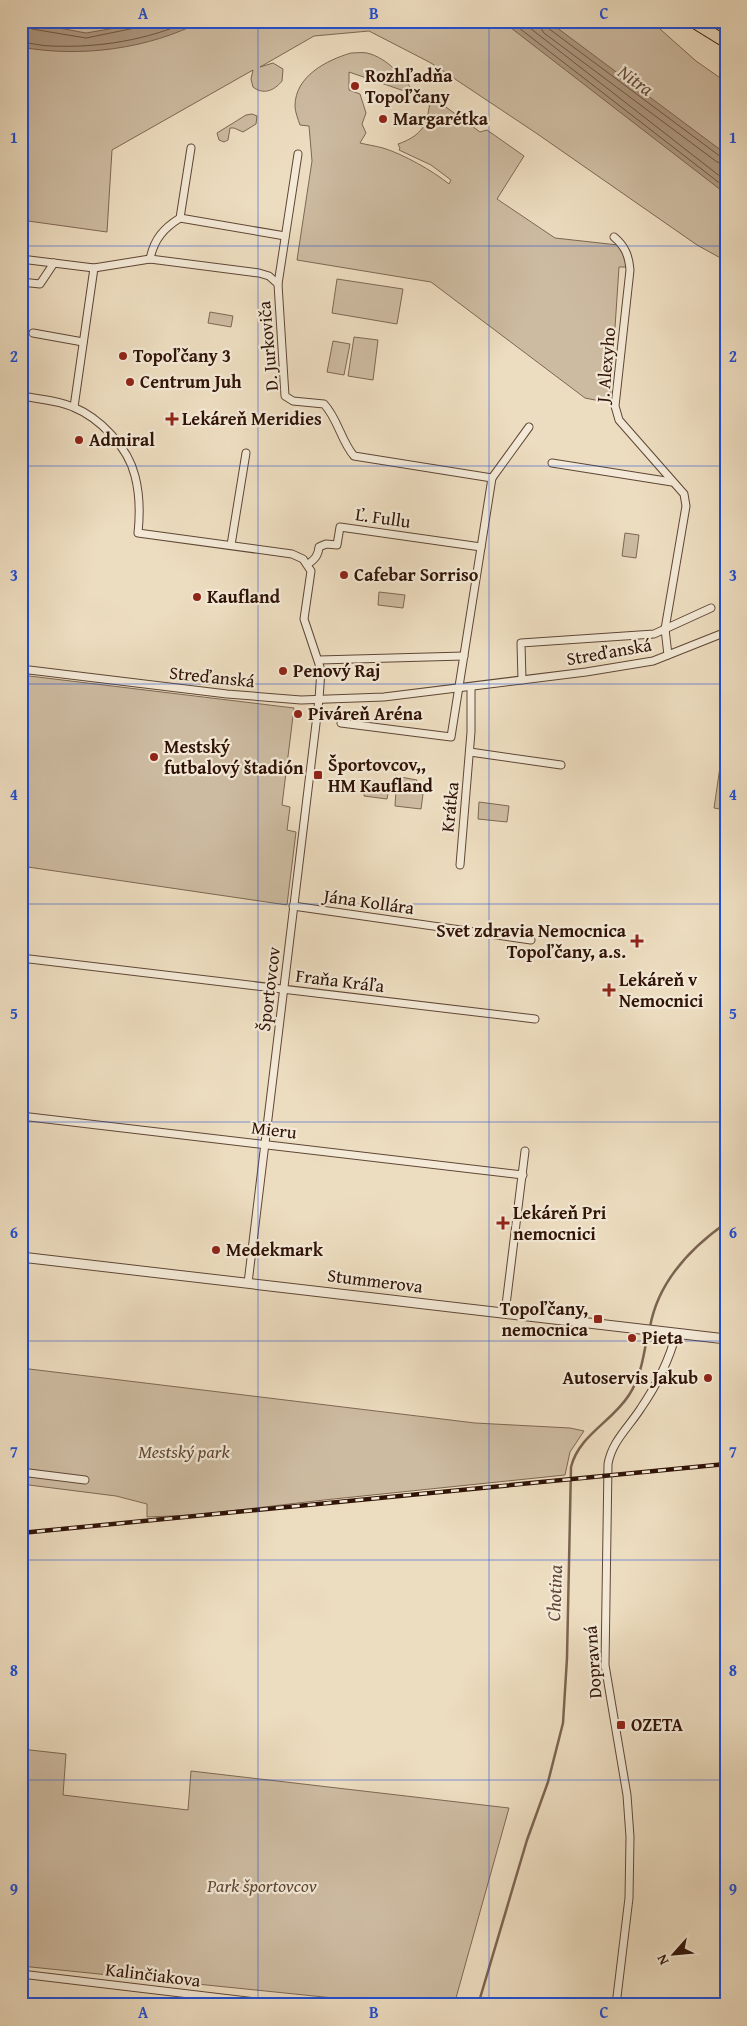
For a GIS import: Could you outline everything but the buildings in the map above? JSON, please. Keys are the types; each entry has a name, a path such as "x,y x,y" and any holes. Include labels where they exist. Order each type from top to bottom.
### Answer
{"main road":[{"path":"692,21 726,42"}],"street":[{"path":"150,259 153,245 162,232 180,218 191,148"},
{"name":"D. Jurkoviča","path":"298,154 278,284 285,396 293,401 324,404 332,412 347,448 354,456 492,478"},
{"path":"180,218 285,236"},
{"name":"J. Alexyho","path":"614,237 621,243 629,258 630,270 615,406 619,420 684,494 686,506 665,629 668,655"},
{"name":"D. Jurkoviča","path":"21,259 94,268 150,259 259,274 269,276 278,284"},
{"path":"21,282 40,284 54,263"},
{"path":"74,407 94,268"},
{"path":"33,333 83,342"},
{"path":"21,396 56,401 74,407 99,421 114,438 133,470 140,504 138,533 292,554 303,558 308,564"},
{"path":"341,723 451,737 492,478 529,427"},
{"path":"232,545 246,453"},
{"path":"552,463 672,482"},
{"name":"Ľ. Fullu","path":"308,564 319,554 319,547 326,544 337,545 340,527 481,547"},
{"name":"Športovcov","path":"248,1283 319,699 321,670 304,619 311,571 308,564"},
{"name":"Streďanská","path":"522,680 521,643 654,634 711,608"},
{"name":"Streďanská","path":"21,669 227,694 301,700 384,697 653,661 726,632"},
{"path":"319,660 464,656"},
{"name":"Krátka","path":"460,865 470,752 471,686"},
{"path":"470,752 561,765"},
{"name":"Jána Kollára","path":"293,906 531,940"},
{"name":"Fraňa Kráľa","path":"21,958 535,1019"},
{"name":"Mieru","path":"21,1116 523,1175"},
{"path":"505,1313 525,1151"},
{"name":"Stummerova","path":"21,1257 726,1340"},
{"name":"Dopravná","path":"616,2005 629,1898 630,1837 627,1795 605,1665 608,1464 612,1447 640,1410 657,1381 670,1354 676,1334"},
{"path":"21,1472 85,1480"},
{"name":"Kalinčiakova","path":"21,1974 282,2005"}],"green space":[{"path":"21,21 651,21 696,61 726,82 726,261 697,245 536,133 431,63 369,31 314,36 260,67 273,63 283,69 282,81 276,87 268,91 261,91 253,87 251,79 253,70 112,150 107,232 21,220"},
{"path":"351,53 367,53 382,59 401,76 416,95 349,72 349,90 360,94 366,113 362,124 366,133 360,143 399,154 426,168 449,184 451,180 431,165 399,150 398,144 419,132 426,121 431,101 437,105 439,102 480,132 487,130 524,156 497,199 555,238 618,245 626,252 626,267 619,267 610,403 585,398 431,282 297,260 312,161 309,126 300,125 295,108 296,95 306,78 314,71 332,60"},
{"path":"252,114 257,116 256,124 243,132 230,128 228,140 224,142 219,140 217,133 246,115"},
{"path":"337,279 403,289 397,324 332,313"},
{"path":"210,312 233,316 231,327 208,323"},
{"path":"354,337 378,340 373,380 348,376"},
{"path":"333,341 350,344 344,375 327,372"},
{"path":"625,533 639,535 636,558 622,556"},
{"path":"379,592 405,595 403,608 378,605"},
{"name":"Mestský futbalový štadión","path":"21,675 294,708 282,805 290,807 287,830 296,832 287,905 21,866"},
{"path":"720,767 726,768 726,810 714,808"},
{"path":"395,776 417,780 415,790 394,786"},
{"path":"365,785 389,788 387,799 364,796"},
{"path":"396,791 423,794 421,809 395,806"},
{"path":"479,802 509,806 507,822 478,819"},
{"name":"Mestský park","path":"21,1368 475,1423 570,1428 584,1431 570,1452 565,1475 195,1515 147,1517 147,1504 116,1496 21,1484"},
{"name":"Park športovcov","path":"21,1749 66,1754 63,1795 188,1810 191,1771 509,1808 454,2005 402,2005 21,1966"}],"water":[{"path":"21,21 86,33 142,21 202,21 181,31 137,44 114,49 67,52 21,47"},
{"path":"502,21 548,21 726,154 726,194"}],"waterway":[{"name":"Chotina","path":"650,1327 660,1295 677,1268 688,1255 726,1223"},
{"name":"Chotina","path":"478,2005 527,1840 548,1782 563,1723 567,1658 571,1467 575,1456 588,1437 622,1405 633,1388 641,1365 648,1332"}],"railway":[{"path":"21,1533 726,1464"}],"place":[{"name":"Rozhľadňa Topoľčany","path":"355,86"},
{"name":"Margarétka","path":"383,119"},
{"name":"Topoľčany 3","path":"123,356"},
{"name":"Centrum Juh","path":"130,382"},
{"name":"Lekáreň Meridies","path":"172,419"},
{"name":"Admiral","path":"79,440"},
{"name":"Cafebar Sorriso","path":"344,575"},
{"name":"Kaufland","path":"197,597"},
{"name":"Penový Raj","path":"283,671"},
{"name":"Piváreň Aréna","path":"298,714"},
{"name":"Mestský futbalový štadión","path":"154,757"},
{"name":"Športovcov,, HM Kaufland","path":"318,775"},
{"name":"Svet zdravia Nemocnica Topoľčany, a.s.","path":"637,941"},
{"name":"Lekáreň v Nemocnici","path":"609,990"},
{"name":"Lekáreň Pri nemocnici","path":"503,1223"},
{"name":"Medekmark","path":"216,1250"},
{"name":"Topoľčany, nemocnica","path":"598,1319"},
{"name":"Pieta","path":"632,1338"},
{"name":"Autoservis Jakub","path":"708,1378"},
{"name":"OZETA","path":"621,1725"}],"water label":[{"name":"Nitra","path":"636,80"}]}
